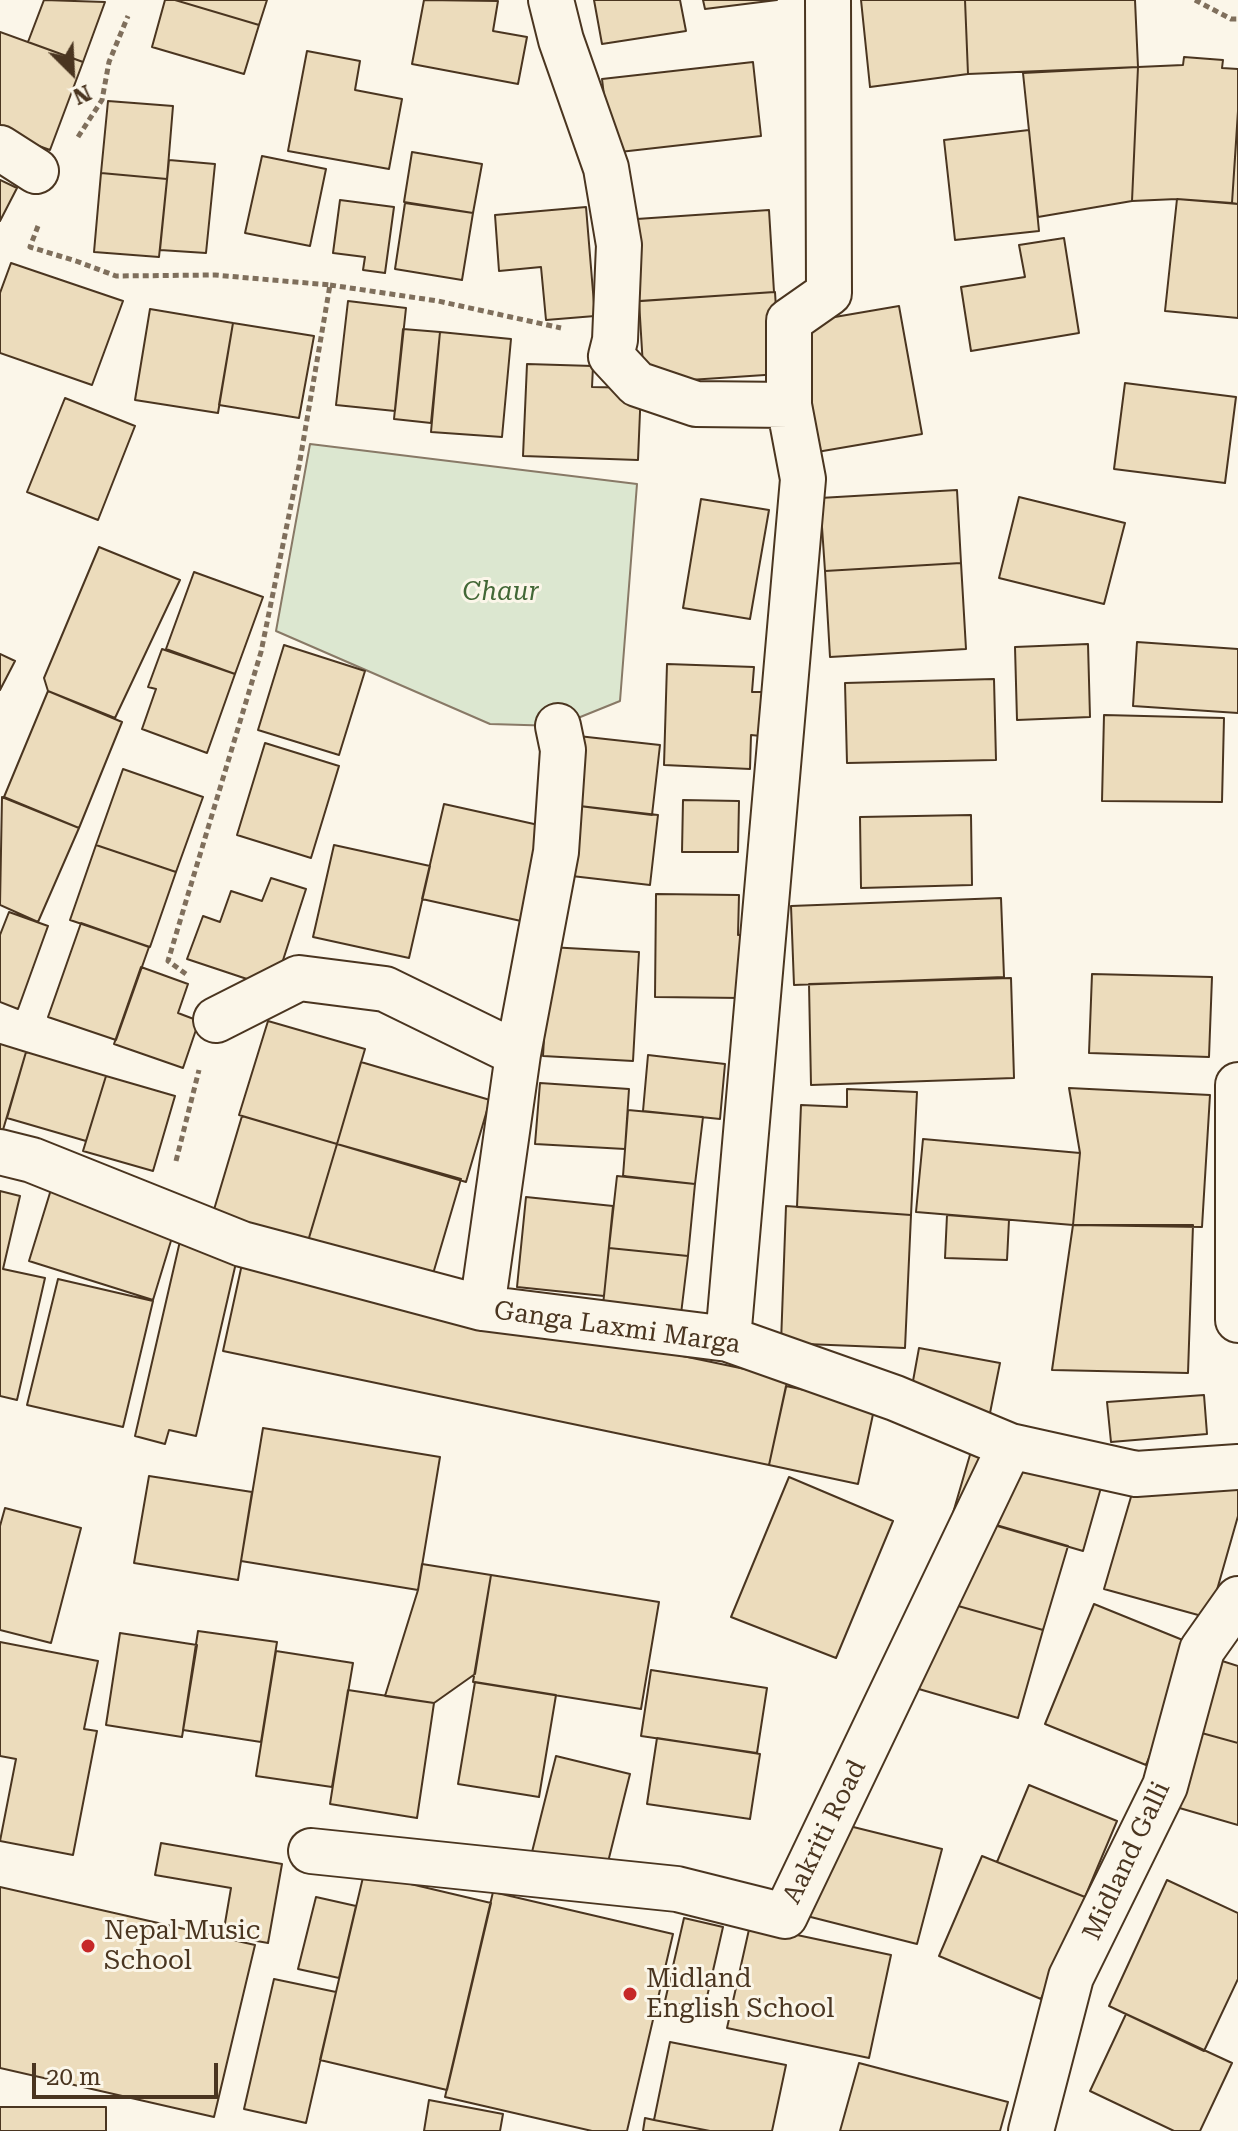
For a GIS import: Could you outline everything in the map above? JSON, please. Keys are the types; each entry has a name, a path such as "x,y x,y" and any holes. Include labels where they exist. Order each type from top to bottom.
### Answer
{"street":[{"path":"551,0 561,40 606,168 619,245 615,340 611,356 637,384 696,404 789,405"},
{"path":"728,1339 803,479 789,405 789,321 829,293 828,0"},
{"path":"0,148 36,171"},
{"path":"482,1308 518,1054 556,852 563,750 558,726"},
{"path":"216,1020 299,978 385,989 518,1054"},
{"path":"1238,1085 1238,1320"},
{"name":"Ganga Laxmi Marga","path":"0,1152 32,1160 242,1244 482,1308 728,1339 895,1398 1010,1446 1136,1474 1238,1467"},
{"name":"Aakriti Road","path":"311,1851 677,1889 785,1916 1010,1446"},
{"name":"Midland Galli","path":"1031,2131 1071,1977 1165,1786 1202,1650 1238,1599"}],"path":[{"path":"1195,0 1231,19 1238,19"},
{"path":"128,16 109,62 102,100 80,136 36,171 42,215 30,247 116,276 215,275 330,285 438,301 615,340"},
{"path":"163,1212 192,1093 222,1000 168,961 261,652 299,466 330,285"}],"green space":[{"name":"Chaur","path":"310,444 637,484 620,701 558,726 490,724 276,631"}],"building":[{"path":"44,0 105,2 83,62 28,42"},
{"path":"165,0 175,0 259,25 244,74 152,47"},
{"path":"175,0 267,0 259,25"},
{"path":"424,0 498,1 493,31 527,37 518,84 412,64"},
{"path":"594,0 680,0 686,31 602,44"},
{"path":"703,0 777,0 705,9"},
{"path":"861,0 965,0 968,74 870,87"},
{"path":"965,0 1135,0 1138,67 968,74"},
{"path":"0,32 83,62 50,150 0,132"},
{"path":"307,51 360,61 355,90 402,99 389,169 288,151"},
{"path":"1184,57 1223,60 1222,68 1238,69 1232,203 1177,199 1132,201 1138,67 1183,65"},
{"path":"753,62 761,136 611,153 602,79"},
{"path":"1138,67 1132,201 1038,217 1023,73"},
{"path":"108,101 173,106 167,179 101,173"},
{"path":"1238,113 1238,204 1232,203"},
{"path":"1029,130 1039,231 955,240 944,140"},
{"path":"412,152 482,164 473,213 404,202"},
{"path":"262,156 326,169 310,246 245,233"},
{"path":"169,160 215,164 206,253 160,250"},
{"path":"101,173 167,179 159,257 94,252"},
{"path":"0,180 17,188 0,221"},
{"path":"1177,199 1238,204 1238,318 1165,311"},
{"path":"340,200 394,207 385,273 363,270 365,257 333,253"},
{"path":"405,203 473,213 462,280 395,269"},
{"path":"586,207 595,316 546,320 541,267 499,271 495,215"},
{"path":"769,210 774,292 627,302 622,220"},
{"path":"1064,238 1079,333 971,351 961,287 1025,277 1019,245"},
{"path":"11,263 123,301 92,385 0,353 0,293"},
{"path":"775,292 780,374 644,383 639,301"},
{"path":"348,301 406,308 395,411 336,405"},
{"path":"899,306 922,434 817,452 794,324"},
{"path":"150,309 233,323 218,413 135,400"},
{"path":"233,323 314,336 299,418 219,405"},
{"path":"403,329 440,332 431,423 394,419"},
{"path":"440,332 511,339 502,437 431,432"},
{"path":"527,364 593,366 592,387 641,388 638,460 523,456"},
{"path":"1125,383 1236,397 1225,483 1114,469"},
{"path":"65,398 135,426 98,520 27,492"},
{"path":"957,490 961,563 825,571 820,498"},
{"path":"1019,497 1125,523 1104,604 999,578"},
{"path":"701,499 769,510 750,619 683,608"},
{"path":"99,547 180,580 115,718 48,691 44,678"},
{"path":"961,563 966,649 830,657 825,571"},
{"path":"194,572 263,597 235,674 166,649"},
{"path":"1137,642 1238,649 1238,713 1133,706"},
{"path":"1088,644 1090,717 1017,720 1015,647"},
{"path":"284,645 365,671 339,755 258,730"},
{"path":"162,649 235,674 207,753 142,729 156,689 148,687"},
{"path":"0,654 15,661 0,690"},
{"path":"667,664 754,667 752,692 762,692 761,736 751,735 750,769 664,765"},
{"path":"994,679 996,760 847,763 845,683"},
{"path":"48,691 122,722 79,828 4,797"},
{"path":"1104,715 1224,718 1222,802 1102,801"},
{"path":"578,736 660,745 652,815 571,805"},
{"path":"265,743 339,766 311,858 237,835"},
{"path":"123,769 203,797 176,872 96,845"},
{"path":"2,797 79,828 38,922 0,905"},
{"path":"683,800 739,801 738,852 682,852"},
{"path":"444,804 552,828 530,923 422,899"},
{"path":"571,805 658,815 650,885 563,875"},
{"path":"971,815 972,885 861,888 860,817"},
{"path":"96,845 176,872 150,947 70,920"},
{"path":"334,845 430,866 409,958 313,937"},
{"path":"271,878 306,889 274,988 187,959 203,916 220,922 231,891 262,901"},
{"path":"656,894 739,895 738,935 750,935 742,998 655,997"},
{"path":"1001,898 1004,977 794,985 791,906"},
{"path":"9,912 48,926 18,1009 0,1002 0,935"},
{"path":"81,923 149,947 116,1040 48,1017"},
{"path":"549,947 639,952 633,1061 543,1056"},
{"path":"141,967 188,984 178,1013 199,1021 183,1068 114,1044"},
{"path":"1092,974 1212,977 1209,1057 1089,1053"},
{"path":"1011,978 1014,1078 811,1085 809,984"},
{"path":"268,1021 365,1049 337,1144 239,1115"},
{"path":"0,1044 26,1052 0,1140"},
{"path":"26,1052 106,1076 86,1141 7,1118"},
{"path":"648,1055 725,1064 720,1119 643,1111"},
{"path":"361,1062 490,1100 466,1182 337,1144"},
{"path":"106,1076 175,1096 153,1171 83,1151"},
{"path":"540,1083 629,1089 625,1149 535,1144"},
{"path":"1069,1088 1210,1095 1202,1227 1073,1225 1080,1153"},
{"path":"847,1089 917,1092 911,1215 797,1207 801,1105 847,1107"},
{"path":"628,1110 703,1117 695,1184 623,1176"},
{"path":"242,1116 337,1144 305,1251 210,1223"},
{"path":"923,1139 1080,1153 1073,1225 916,1212"},
{"path":"337,1144 461,1179 430,1284 306,1248"},
{"path":"617,1176 695,1184 688,1256 609,1248"},
{"path":"53,1183 177,1221 153,1300 29,1261"},
{"path":"0,1191 20,1196 3,1269 45,1278 17,1400 0,1396"},
{"path":"526,1197 613,1206 604,1296 517,1287"},
{"path":"786,1206 911,1215 905,1348 781,1343"},
{"path":"947,1215 1009,1220 1007,1260 945,1258"},
{"path":"1073,1225 1193,1225 1188,1373 1052,1370"},
{"path":"180,1241 238,1254 196,1436 169,1430 165,1444 135,1436"},
{"path":"609,1248 688,1256 681,1314 603,1305"},
{"path":"242,1264 788,1378 769,1465 223,1351"},
{"path":"58,1279 153,1301 123,1427 27,1405"},
{"path":"919,1348 1000,1363 989,1418 909,1403"},
{"path":"786,1386 875,1405 858,1484 769,1465"},
{"path":"1204,1395 1207,1434 1111,1442 1107,1402"},
{"path":"263,1428 440,1457 418,1590 241,1561"},
{"path":"972,1448 1102,1484 1083,1551 953,1513"},
{"path":"149,1476 252,1492 238,1580 134,1563"},
{"path":"789,1477 893,1521 836,1658 731,1617"},
{"path":"1238,1487 1238,1516 1209,1618 1104,1589 1133,1490"},
{"path":"5,1508 81,1528 51,1643 0,1630 0,1526"},
{"path":"962,1515 1068,1546 1043,1630 937,1600"},
{"path":"422,1564 491,1575 475,1674 434,1703 385,1696 418,1590"},
{"path":"491,1575 659,1602 641,1709 473,1682"},
{"path":"937,1600 1043,1630 1018,1718 912,1687"},
{"path":"1094,1604 1195,1645 1146,1765 1045,1724"},
{"path":"198,1631 277,1642 261,1742 183,1730"},
{"path":"120,1633 197,1645 182,1737 106,1725"},
{"path":"0,1642 98,1661 84,1729 97,1731 73,1855 0,1841 16,1759 0,1756"},
{"path":"276,1651 353,1663 332,1787 256,1776"},
{"path":"1219,1660 1238,1666 1238,1743 1198,1732"},
{"path":"651,1670 767,1688 757,1753 641,1736"},
{"path":"475,1682 556,1695 539,1797 458,1784"},
{"path":"348,1690 434,1703 417,1818 330,1804"},
{"path":"1198,1732 1238,1743 1238,1825 1176,1807"},
{"path":"657,1738 760,1754 750,1819 647,1804"},
{"path":"556,1756 630,1774 604,1878 530,1860"},
{"path":"1029,1785 1117,1821 1085,1897 997,1862"},
{"path":"817,1818 942,1849 917,1944 791,1912"},
{"path":"161,1843 282,1864 268,1943 223,1935 231,1888 155,1875"},
{"path":"982,1856 1085,1897 1041,1999 939,1956"},
{"path":"364,1873 491,1903 447,2090 320,2060"},
{"path":"1167,1880 1238,1913 1238,1979 1204,2051 1109,2006"},
{"name":"Nepal Music School","path":"0,1887 255,1945 214,2117 0,2068"},
{"path":"493,1892 673,1934 627,2131 592,2131 445,2097"},
{"path":"316,1897 356,1906 339,1978 298,1969"},
{"path":"684,1918 723,1927 704,2010 665,2001"},
{"path":"750,1925 891,1955 869,2058 727,2028"},
{"path":"274,1979 336,1992 306,2123 244,2109"},
{"path":"1126,2014 1232,2063 1200,2131 1174,2131 1090,2091"},
{"path":"670,2042 786,2065 772,2131 710,2131 654,2120"},
{"path":"859,2063 1008,2102 1000,2131 840,2131"},
{"path":"429,2100 503,2114 500,2131 424,2131"},
{"path":"0,2107 106,2107 106,2131 0,2131"},
{"path":"645,2118 654,2120 710,2131 643,2131"}],"place":[{"name":"Nepal Music School","path":"88,1946"},
{"name":"Midland English School","path":"630,1994"}]}
